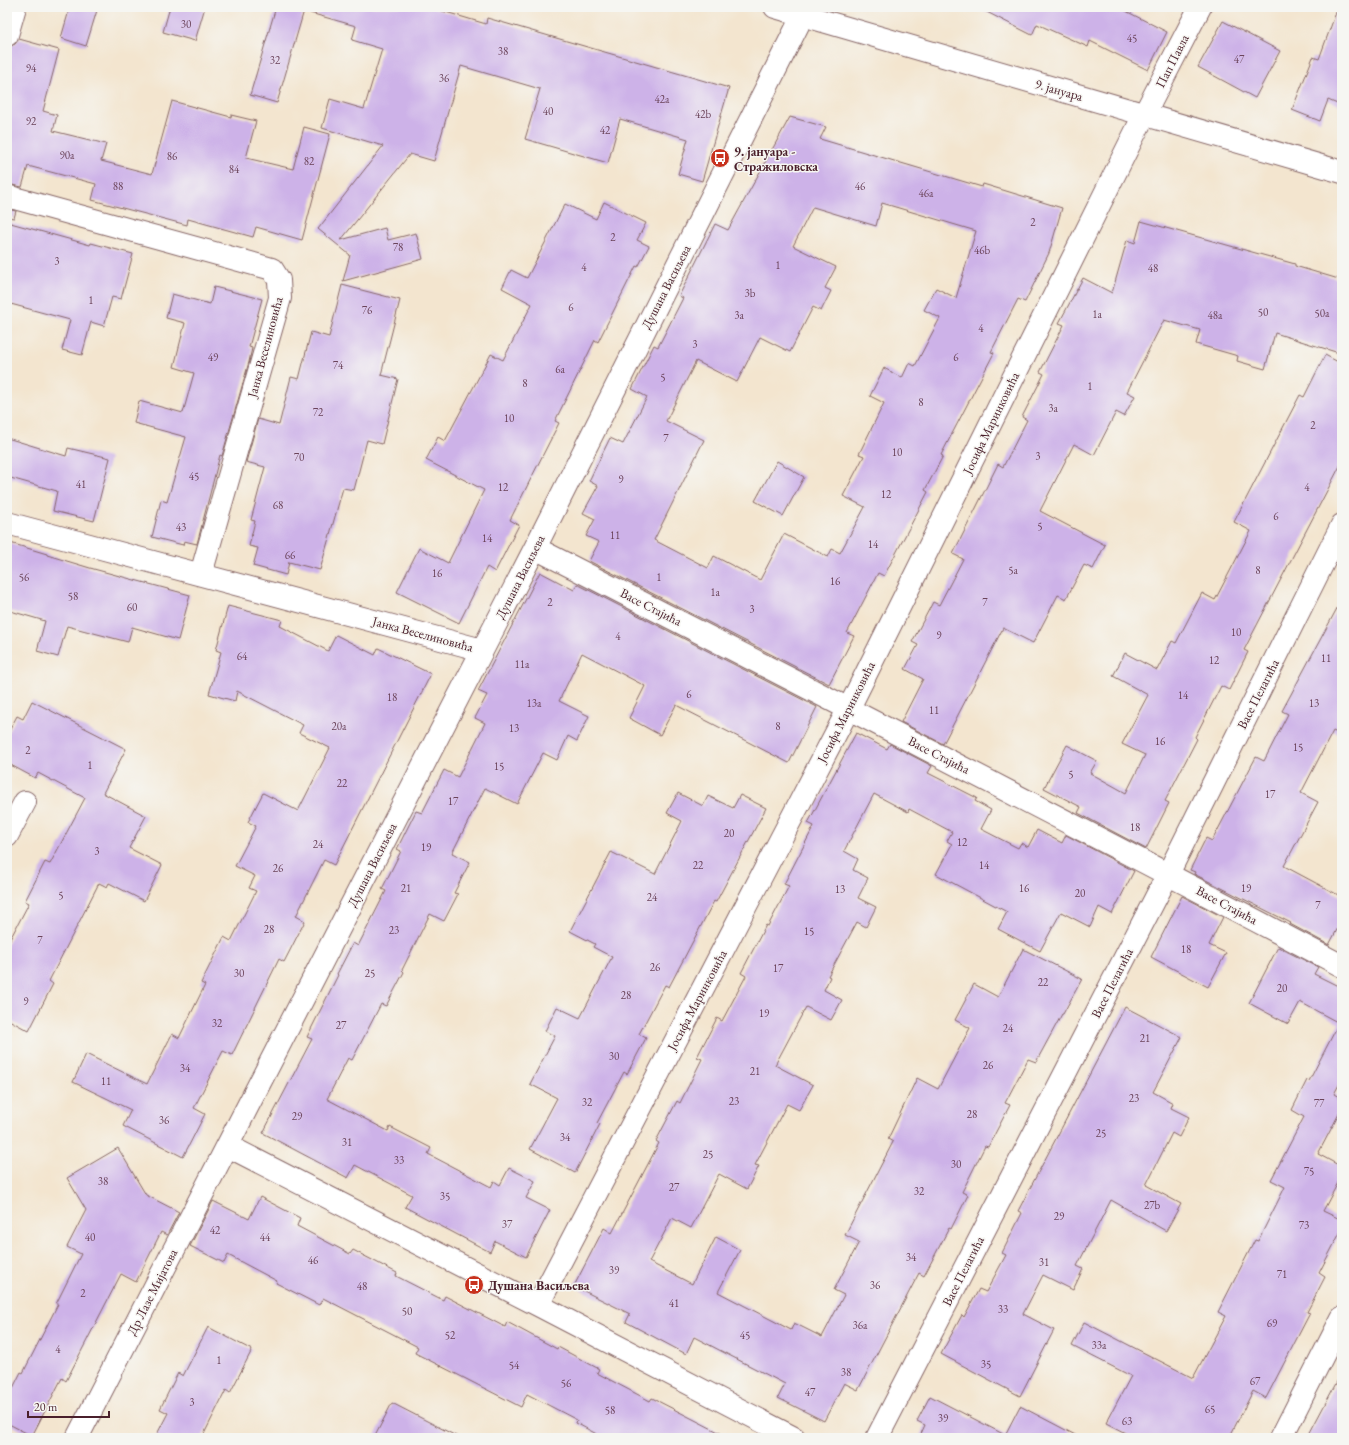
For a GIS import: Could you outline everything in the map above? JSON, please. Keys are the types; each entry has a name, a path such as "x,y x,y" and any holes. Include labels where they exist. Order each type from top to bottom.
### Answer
{"street":[{"path":"7,35 15,7"},
{"name":"9. јануара","path":"775,7 805,11 1144,115 1342,172"},
{"name":"Пап Павла","path":"1144,115 1200,7"},
{"name":"Душана Васиљева","path":"228,1146 535,548 805,11"},
{"name":"Јосифа Маринковића","path":"538,1305 849,708 1144,115"},
{"name":"Јанка Веселиновића","path":"7,196 272,270 279,280 280,298 201,574"},
{"name":"Јанка Веселиновића","path":"7,523 482,650"},
{"name":"Васе Пелагића","path":"877,1438 1168,874 1342,525"},
{"name":"Васе Стајића","path":"535,548 849,708 1342,966"},
{"path":"7,836 25,802"},
{"path":"228,1146 794,1438"},
{"name":"Др Лазе Мијатова","path":"77,1438 228,1146"},
{"path":"1281,1438 1342,1318"}],"building":[{"path":"70,7 98,7 86,46 61,38"},
{"path":"170,7 205,7 195,41 163,32"},
{"path":"276,7 305,7 277,103 250,95"},
{"path":"311,7 429,7 486,24 487,18 729,88 702,181 678,174 688,139 620,119 608,163 525,139 540,89 461,66 434,161 410,154 341,240 385,228 388,240 416,233 423,259 343,281 350,255 318,229 383,146 322,128 330,99 364,109 382,49 352,40 356,26 310,13"},
{"path":"977,7 1118,7 1167,32 1148,70 1090,41 1088,47 1037,24 1032,35"},
{"path":"1338,7 1342,7 1342,106 1328,100 1320,121 1292,110 1313,57 1319,59"},
{"path":"1223,21 1280,51 1255,98 1198,67"},
{"path":"19,39 59,50 43,111 57,115 53,131 106,144 101,161 152,174 172,101 231,117 231,115 256,121 246,158 293,169 304,127 330,134 302,240 256,227 253,237 188,219 187,225 92,200 96,184 28,166 22,187 7,184 7,47 15,44"},
{"path":"790,117 826,127 820,139 982,187 983,184 1062,208 1049,253 1025,302 1018,299 991,352 994,353 941,455 943,456 925,490 928,492 884,576 878,573 847,633 854,636 829,684 589,561 599,542 586,536 595,519 583,513 598,486 589,481 610,438 623,444 647,397 632,389 654,345 658,347 683,298 679,296 715,224 728,230","holes":["882,203 976,231 956,298 936,288 924,310 940,318 915,366 909,363 902,378 884,368 870,396 884,403 859,454 864,456 843,496 865,507 840,553 832,549 828,557 784,534 760,580 714,556 708,568 654,540 704,440 666,421 696,361 737,382 760,337 790,352 813,307 821,311 831,291 825,288 836,267 793,246 813,207 876,226"]},
{"path":"604,202 646,223 637,240 649,246 638,267 636,266 598,342 595,340 555,421 559,423 510,520 519,525 495,572 487,567 459,623 397,592 419,548 448,563 484,490 426,460 438,437 445,441 491,354 503,360 532,304 502,288 511,270 527,278 565,204 596,219"},
{"path":"7,209 16,211 14,218 7,217"},
{"path":"1141,221 1295,264 1295,266 1342,280 1342,341 1339,353 1275,333 1265,369 1237,361 1238,356 1196,344 1200,330 1164,320 1127,392 1135,396 1124,416 1116,412 1094,455 1074,444 1040,511 1105,545 1093,569 1084,565 1066,599 1058,595 1033,643 1003,628 943,744 901,722 923,679 905,669 918,645 912,642 933,602 939,605 963,559 953,554 998,464 1003,467 1027,420 1022,417 1044,374 1040,372 1064,325 1059,323 1083,278 1112,293 1127,240 1135,243"},
{"path":"7,222 90,245 91,243 133,254 121,299 112,297 104,326 91,322 82,355 62,350 70,320 7,303"},
{"path":"342,285 400,300 381,375 398,379 382,444 367,440 354,490 343,488 320,570 289,562 286,575 253,566 258,548 249,546 255,521 251,520 265,467 246,462 258,419 279,425 291,377 299,379 311,332 329,337"},
{"path":"214,287 262,299 249,347 252,348 249,362 222,456 220,455 197,544 184,541 183,545 152,537 161,500 167,502 186,437 134,423 139,401 183,413 194,373 174,367 185,323 166,318 172,294 210,304"},
{"path":"1325,355 1342,364 1342,462 1244,650 1248,652 1229,690 1221,686 1195,737 1197,739 1165,801 1169,803 1146,849 1078,813 1081,807 1044,788 1067,745 1097,761 1090,773 1126,793 1145,755 1122,744 1148,695 1113,676 1125,653 1157,670 1172,641 1176,643 1202,593 1215,600 1251,531 1234,522 1300,395 1304,397"},
{"path":"7,438 66,456 68,448 110,458 94,521 53,511 57,491 7,477"},
{"path":"777,461 804,477 783,516 755,501"},
{"path":"7,542 90,568 190,595 178,640 132,627 128,642 67,626 58,657 37,651 45,621 7,610"},
{"path":"540,572 574,590 577,584 817,707 789,763 676,705 660,735 629,718 645,686 582,653 559,701 589,716 577,741 568,736 557,760 543,753 517,804 485,788 452,853 470,862 454,893 458,894 444,921 430,914 402,970 404,972 386,1006 381,1004 352,1060 348,1058 327,1099 388,1131 390,1127 431,1148 428,1154 491,1187 494,1181 500,1185 509,1168 535,1181 526,1198 550,1210 526,1257 495,1241 490,1252 405,1207 412,1195 355,1165 348,1178 263,1133 312,1039 307,1037 338,975 337,974 353,943 358,946 386,891 382,889 401,851 397,849 416,811 422,813 444,770 458,777 485,723 475,718 487,695 478,691"},
{"path":"1342,599 1342,735 1333,731 1301,793 1318,802 1284,866 1342,897 1342,920 1329,945 1290,924 1291,923 1194,874 1195,872 1190,870 1206,838 1212,841 1256,757 1264,761 1288,714 1282,711"},
{"path":"228,606 282,620 280,626 328,651 336,635 375,655 378,648 431,674 334,865 324,860 296,916 305,921 284,962 279,959 232,1055 223,1051 194,1108 205,1114 183,1157 123,1126 131,1110 73,1082 86,1054 147,1084 172,1034 179,1038 205,985 201,983 224,937 231,941 256,891 249,888 255,876 235,866 256,826 248,822 263,793 298,811 330,748 299,733 303,725 237,691 235,701 209,694 221,652 216,650"},
{"path":"32,701 126,749 103,793 146,816 129,848 162,865 144,901 109,883 107,887 99,883 49,981 53,984 29,1031 7,1019 7,945 29,903 25,901 45,862 50,864 85,798 38,773 35,778 7,763 7,735 17,716 23,719"},
{"path":"856,733 887,749 890,744 932,766 928,773 977,798 975,801 991,810 981,829 1018,848 1021,843 1028,847 1037,830 1062,843 1066,835 1134,871 1112,914 1099,907 1090,927 1061,912 1040,951 998,929 1007,912 936,874 952,844 947,841 952,832 909,809 908,812 874,794 844,851 858,859 853,870 868,878 858,898 876,907 866,927 857,922 828,976 830,977 824,990 842,1000 831,1020 806,1007 775,1065 813,1085 799,1110 787,1104 755,1165 759,1166 747,1189 719,1174 691,1228 672,1218 649,1262 692,1284 716,1237 740,1250 718,1292 791,1330 794,1323 822,1337 844,1295 834,1290 859,1242 845,1235 893,1142 888,1139 917,1078 938,1089 970,1028 955,1020 974,984 998,997 1023,949 1082,979 1036,1062 1028,1059 1005,1103 1010,1105 988,1147 985,1146 962,1192 968,1195 951,1229 949,1228 924,1276 919,1273 858,1390 844,1383 824,1421 778,1398 785,1384 694,1337 686,1354 626,1322 630,1314 574,1286 604,1228 612,1233 659,1143 656,1141 677,1101 680,1103 702,1059 697,1057 717,1018 722,1021 746,976 741,973 766,925 768,926 789,886 784,884 814,826 808,823"},
{"path":"678,793 703,806 708,796 733,808 740,795 766,808 716,902 714,901 669,987 665,985 639,1034 646,1038 627,1074 624,1072 597,1123 600,1124 575,1173 530,1149 557,1098 530,1084 555,1036 545,1031 557,1007 580,1018 612,957 593,947 595,944 570,931 611,852 655,874 682,821 667,813"},
{"path":"1182,896 1223,917 1209,945 1226,953 1208,987 1151,957"},
{"path":"1278,947 1318,967 1314,974 1342,988 1342,1079 1334,1094 1342,1099 1342,1108 1318,1154 1342,1167 1342,1175 1323,1211 1342,1220 1342,1229 1319,1273 1325,1277 1307,1312 1310,1313 1266,1398 1253,1391 1229,1438 1135,1438 1106,1423 1131,1376 1072,1346 1084,1322 1193,1378 1226,1316 1218,1312 1255,1240 1258,1241 1285,1187 1271,1180 1304,1117 1292,1110 1339,1023 1300,1002 1288,1024 1249,1003"},
{"path":"1125,1007 1182,1037 1153,1092 1173,1103 1171,1108 1189,1117 1179,1137 1172,1133 1146,1185 1181,1204 1166,1231 1111,1200 1077,1266 1083,1269 1073,1290 1043,1275 1023,1314 1054,1330 1020,1396 941,1354 962,1315 964,1317 979,1289 986,1292 1006,1255 1002,1253 1022,1213 1018,1211"},
{"path":"118,1148 146,1195 179,1212 167,1235 161,1232 136,1282 121,1274 66,1381 62,1378 32,1436 7,1423 7,1400 21,1372 23,1373 58,1304 56,1304 81,1254 67,1247 86,1210 67,1178"},
{"path":"260,1197 300,1218 297,1226 350,1254 353,1250 397,1273 396,1276 443,1300 445,1296 505,1327 507,1322 557,1349 558,1347 599,1369 597,1373 650,1401 652,1398 730,1438 604,1438 576,1423 577,1420 527,1394 521,1407 415,1353 418,1347 323,1298 319,1305 276,1283 277,1281 228,1255 224,1263 190,1246 213,1201 249,1219"},
{"path":"208,1327 252,1350 230,1393 226,1390 202,1438 155,1438 168,1413 160,1409 178,1373 183,1376"},
{"path":"1342,1372 1342,1438 1307,1438"},
{"path":"930,1396 1005,1435 1020,1406 1081,1438 919,1438 925,1425 917,1421"},
{"path":"392,1403 460,1438 374,1438"}],"place":[{"name":"9. јануара - Стражиловска","path":"720,158"},
{"name":"Душана Васиљева","path":"474,1285"}]}
